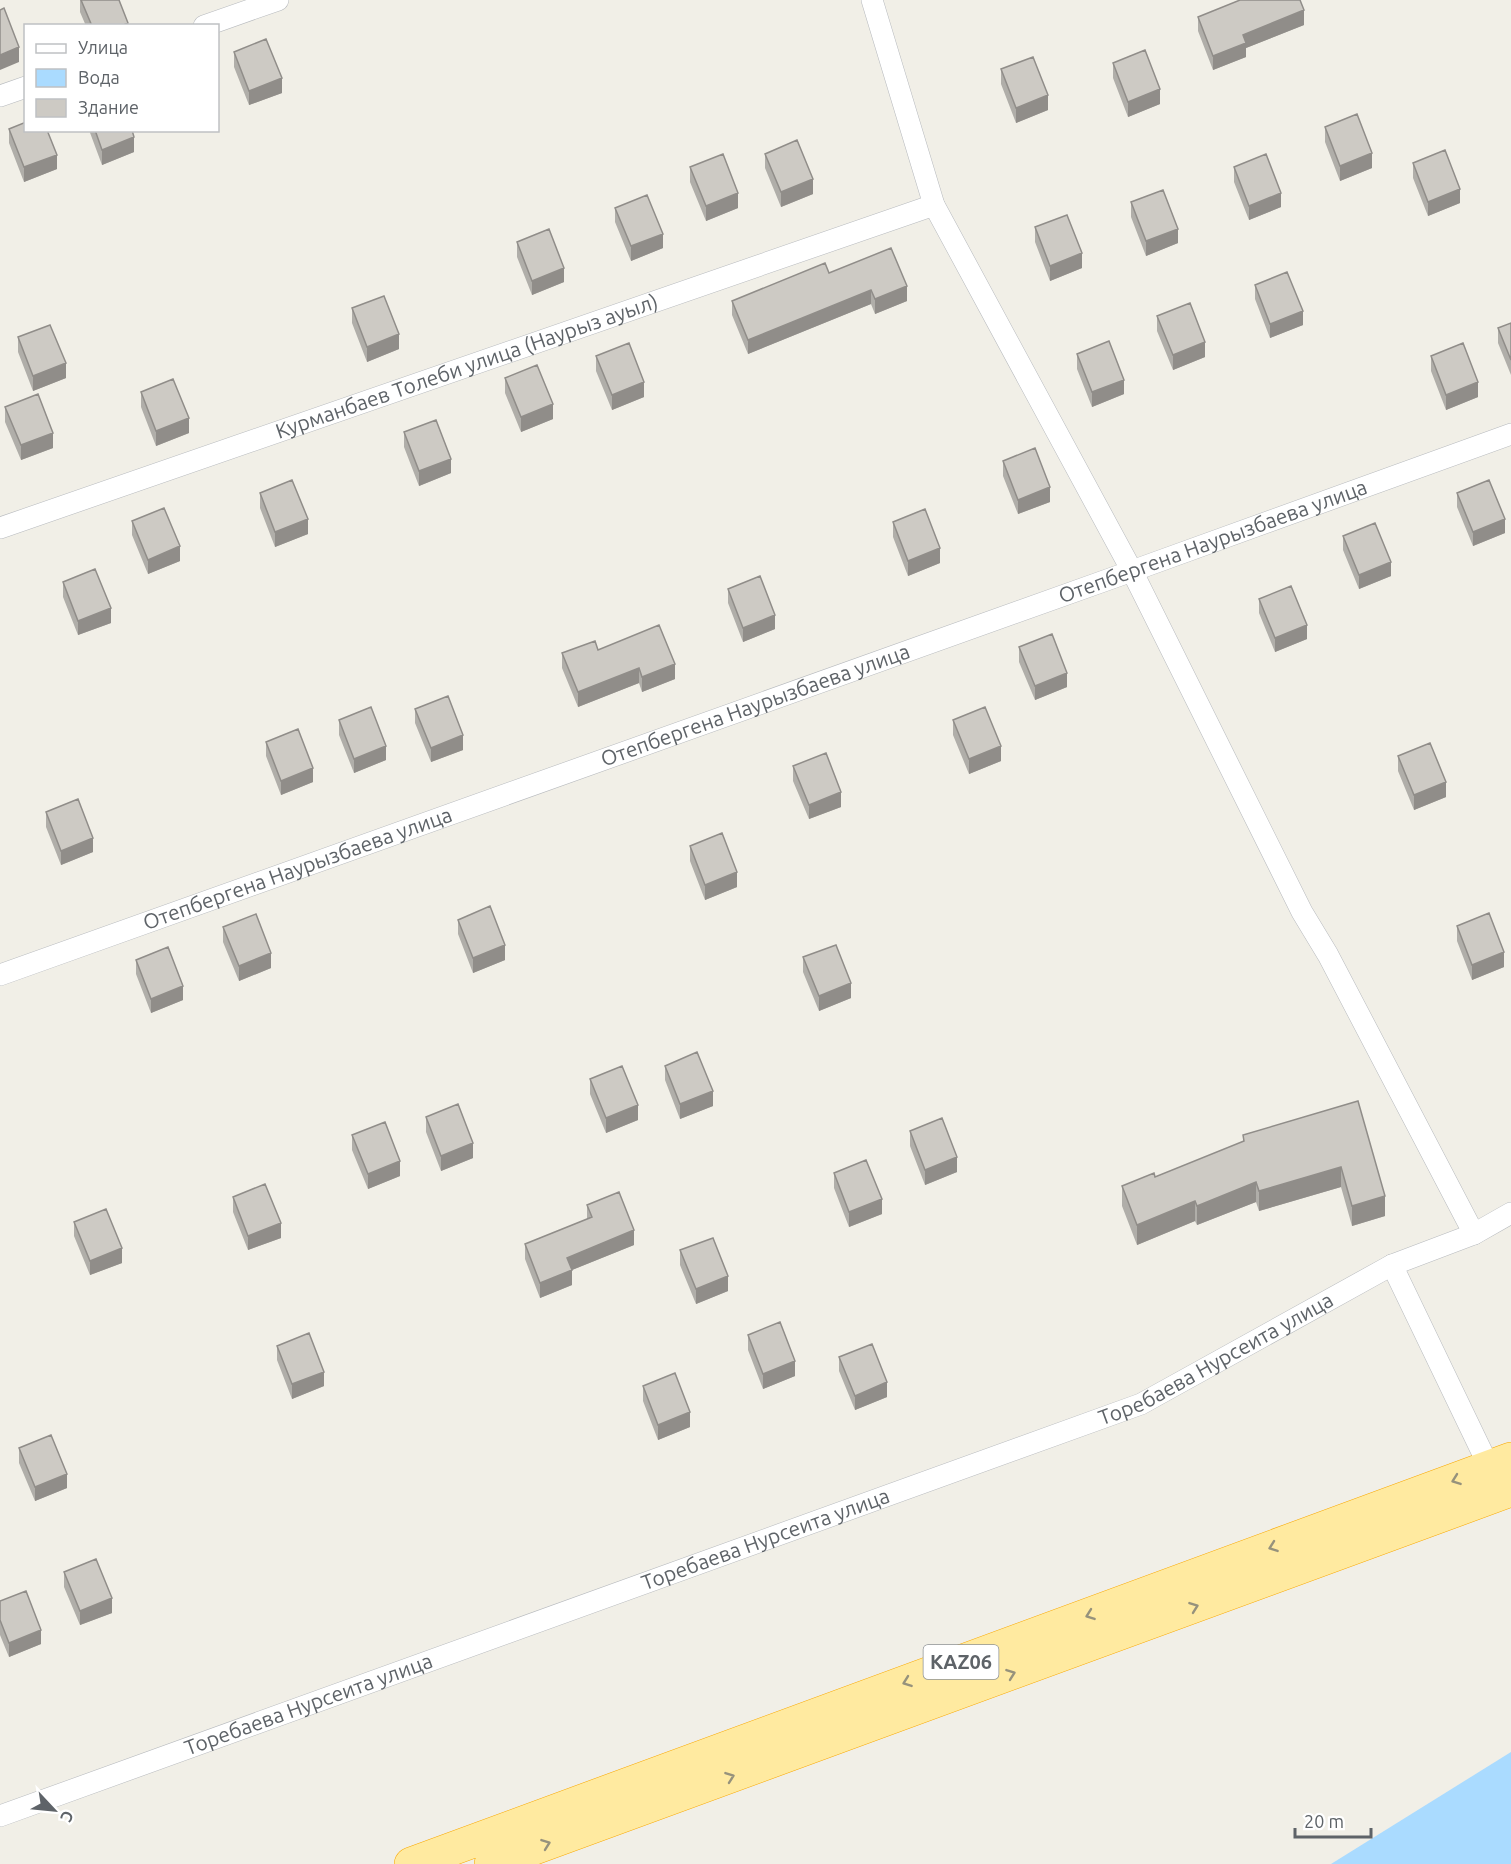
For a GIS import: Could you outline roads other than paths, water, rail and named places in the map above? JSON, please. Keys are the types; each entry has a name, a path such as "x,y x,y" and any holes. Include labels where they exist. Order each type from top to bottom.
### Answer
{"highway":[{"name":"KАZ06","path":"411,1864 1503,1478"},
{"name":"KАZ06","path":"491,1864 1503,1478"}],"street":[{"path":"210,24 278,0"},
{"path":"872,0 934,205 1132,571 1302,912 1328,955 1474,1234"},
{"path":"0,96 24,88"},
{"name":"Курманбаев Толеби улица (Наурыз ауыл)","path":"0,528 934,205"},
{"name":"Отепбергена Наурызбаева улица","path":"0,975 1511,434"},
{"name":"Торебаева Нурсеита улица","path":"0,1816 1141,1404 1392,1265 1474,1234 1511,1213"},
{"path":"1392,1265 1503,1478"}],"water":[{"path":"1511,1752 1511,1864 1331,1864"}]}
